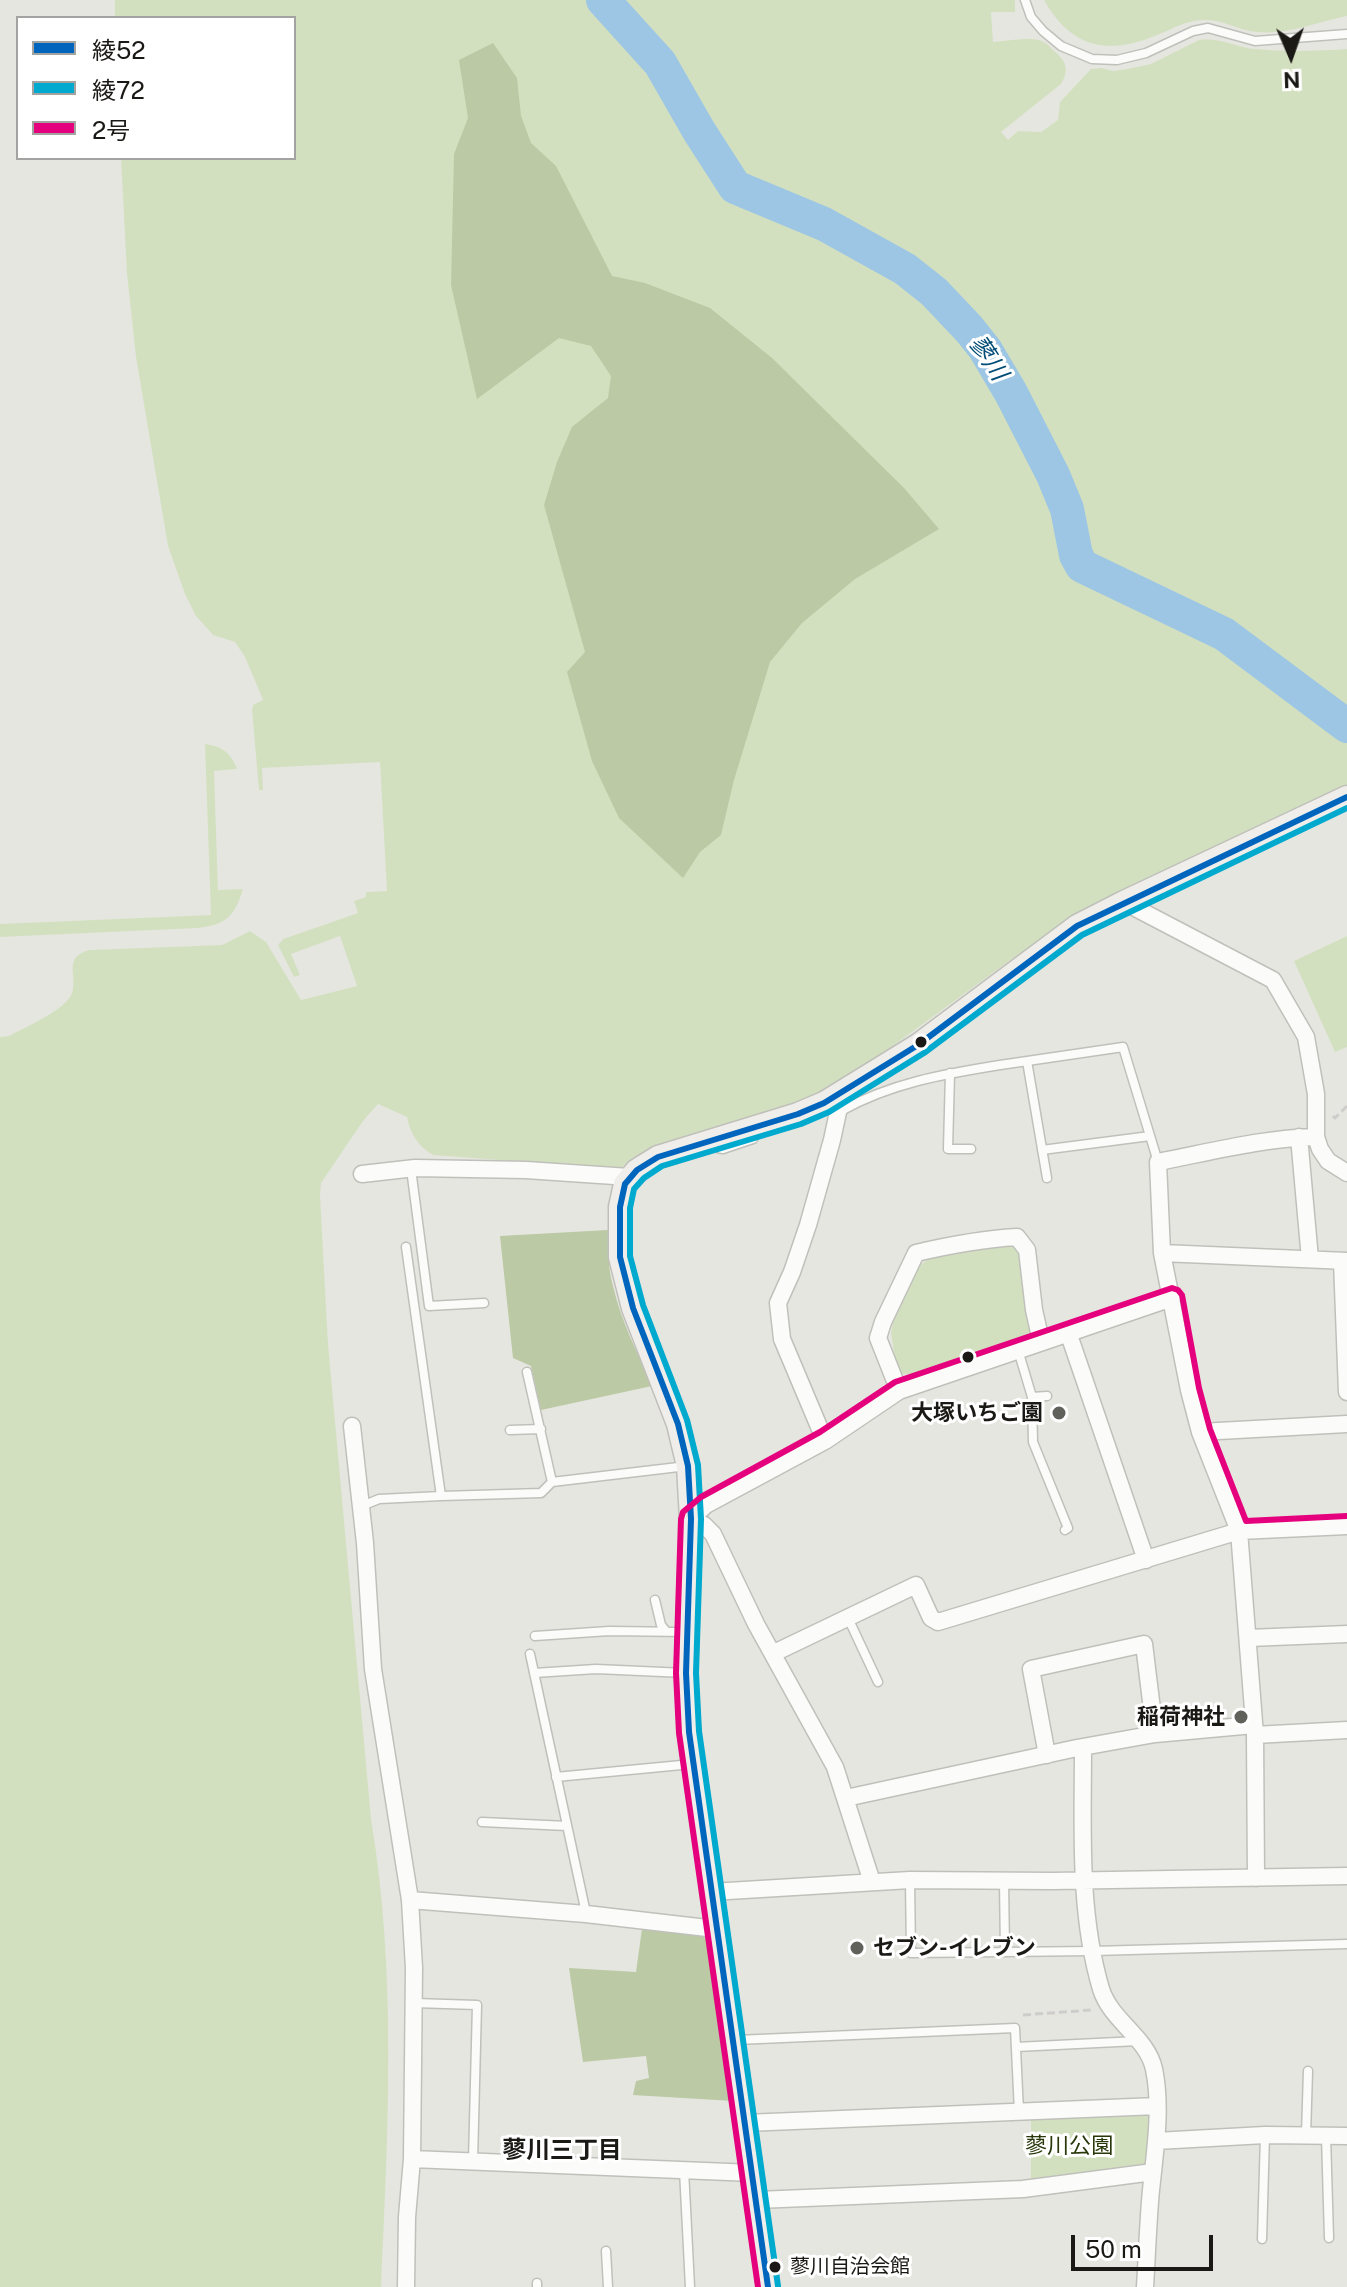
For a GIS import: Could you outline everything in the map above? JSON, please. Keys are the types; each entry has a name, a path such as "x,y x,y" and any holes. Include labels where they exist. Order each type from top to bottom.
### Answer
{"street":[{"path":"768,2287 693,1764 686,1673 676,1632 691,1519 688,1466 678,1424 633,1308 622,1270 619,1235 623,1192 629,1177 658,1157 795,1115 824,1103 918,1045 1077,926 1347,797"},
{"path":"1124,902 1273,980 1306,1037 1316,1094 1307,1137 1310,1259"},
{"path":"825,1441 782,1339 778,1303 808,1225 838,1112 847,1090"},
{"path":"1256,1878 1254,1730 1239,1531 1200,1432 1189,1390 1162,1253 1158,1162 1307,1137"},
{"path":"1307,1137 1328,1161 1347,1173"},
{"path":"362,1174 410,1168 526,1170 629,1177"},
{"path":"899,1391 878,1338 916,1253 976,1240 1017,1237 1027,1250 1041,1341"},
{"path":"1162,1253 1344,1261 1347,1392"},
{"path":"691,1519 706,1505 825,1441 899,1391 1172,1298"},
{"path":"1068,1332 1146,1560"},
{"path":"1200,1432 1347,1424"},
{"path":"352,1426 373,1669 410,1900 414,2003 406,2287"},
{"path":"691,1519 713,1534 743,1598 835,1767 872,1882"},
{"path":"774,1653 916,1585 931,1618 938,1622 1239,1531 1347,1526"},
{"path":"1249,1638 1347,1634"},
{"path":"1047,1755 1031,1669 1144,1644 1155,1734"},
{"path":"846,1798 1155,1734 1347,1730"},
{"path":"1083,1747 1083,1879 1102,1992 1110,2009 1148,2052 1154,2069 1156,2141 1145,2287"},
{"path":"711,1892 910,1880 1347,1876"},
{"path":"410,1900 586,1914 716,1929"},
{"path":"745,2123 1157,2106"},
{"path":"1156,2141 1265,2135 1347,2136"},
{"path":"412,2159 753,2173"},
{"path":"757,2200 1020,2189 1153,2172"}],"lane":[{"path":"1025,0 1031,17 1043,31 1061,46 1092,59 1117,60 1146,53 1193,31 1208,28 1255,41 1347,34"},
{"path":"838,1112 897,1086 950,1073 1123,1047 1158,1162"},
{"path":"1027,1061 1047,1178"},
{"path":"950,1073 948,1149 971,1149"},
{"path":"1042,1150 1150,1136"},
{"path":"410,1168 429,1306 484,1303"},
{"path":"406,1247 441,1496"},
{"path":"1017,1349 1032,1397 1033,1442 1068,1528 1065,1530"},
{"path":"527,1372 552,1482"},
{"path":"1032,1397 1047,1396"},
{"path":"510,1430 541,1429"},
{"path":"361,1507 379,1499 541,1493 552,1482 688,1466"},
{"path":"655,1600 661,1625 676,1632"},
{"path":"848,1618 878,1682"},
{"path":"535,1636 609,1631 676,1632"},
{"path":"530,1654 586,1914"},
{"path":"534,1673 596,1669 686,1673"},
{"path":"556,1777 693,1764"},
{"path":"482,1822 567,1826"},
{"path":"910,1880 911,1953 1347,1944"},
{"path":"1004,1881 1005,1952"},
{"path":"414,2003 477,2005 473,2161"},
{"path":"733,2041 1015,2028 1019,2112"},
{"path":"1016,2047 1138,2041"},
{"path":"1306,2135 1308,2071"},
{"path":"1262,2239 1265,2135"},
{"path":"1326,2136 1329,2238"},
{"path":"684,2170 690,2287"},
{"path":"606,2251 608,2287"}],"path":[{"path":"1335,1118 1347,1106"},
{"path":"1015,2028 1020,2016 1110,2009"}],"green space":[{"path":"115,0 1015,0 1015,12 991,12 993,42 1040,41 1061,58 1066,70 1061,84 1001,132 1008,140 1018,131 1041,132 1058,120 1060,102 1091,69 1113,71 1151,64 1199,40 1267,50 1347,49 1347,785 1086,909 853,1075 798,1104 651,1149 632,1158 620,1169 433,1155 416,1139 407,1117 378,1104 321,1183 328,1344 371,1819 385,1935 388,2053 381,2287 0,2287 0,1037 9,1036 62,1006 72,993 73,962 89,950 222,945 250,931 266,942 301,1000 357,986 340,936 291,954 300,975 294,977 278,945 283,939 358,913 354,901 366,897 366,892 387,891 380,762 262,768 263,790 259,790 252,710 253,705 263,700 245,657 235,642 213,635 196,616 168,546 136,357 127,274 121,160 296,160 296,16 115,16"},
{"path":"1044,0 1347,0 1347,16 1291,30 1268,32 1250,31 1218,21 1197,20 1139,41 1107,46 1079,38 1066,29"},
{"path":"493,43 517,78 521,116 531,143 556,166 612,276 645,283 710,308 772,358 904,488 939,529 855,579 802,623 770,662 734,780 721,835 700,852 683,878 619,818 592,761 567,672 585,652 544,505 572,427 608,398 611,376 591,346 559,338 477,399 451,285 454,154 468,118 459,60"},
{"path":"205,744 225,751 237,769 214,771 218,890 243,889 237,906 228,918 198,928 0,937 0,924 211,915"},
{"path":"1347,936 1347,1047 1335,1052 1294,961"},
{"path":"608,1230 609,1265 616,1299 652,1386 541,1410 531,1366 513,1358 500,1236"},
{"path":"1009,1244 1021,1252 1031,1328 1028,1334 912,1374 901,1374 891,1333 919,1266 931,1257"},
{"path":"642,1929 702,1935 708,1941 733,2101 633,2095 636,2081 649,2078 646,2056 583,2062 569,1968 636,1972"},
{"name":"蓼川公園","path":"1157,2106 1153,2172 1031,2188 1031,2112"}],"waterway":[{"name":"蓼川","path":"603,0 660,63 735,187 824,224 905,269 934,292 969,329 985,349 1011,393 1053,475 1067,509 1076,555 1082,566 1224,634 1347,726"}],"transit line":[{"name":"綾52","path":"768,2287 689,1732 686,1673 691,1519 688,1466 678,1424 633,1308 620,1257 620,1207 625,1184 637,1170 658,1157 798,1114 824,1103 918,1045 1077,926 1347,797"},
{"name":"綾72","path":"778,2286 699,1731 696,1673 701,1519 698,1465 687,1420 643,1305 630,1256 630,1208 634,1189 662,1166 801,1124 829,1112 924,1053 1082,935 1347,808"},
{"name":"2号","path":"758,2287 679,1733 676,1673 683,1512 701,1497 820,1432 895,1382 1172,1288 1182,1295 1210,1429 1246,1521 1347,1516"}],"place":[{"name":"大塚いちご園","path":"1059,1413"},
{"name":"稲荷神社","path":"1241,1717"},
{"name":"セブン-イレブン","path":"857,1948"},
{"name":"蓼川自治会館","path":"775,2267"}],"district":[{"name":"蓼川三丁目","path":"562,2151"}]}
